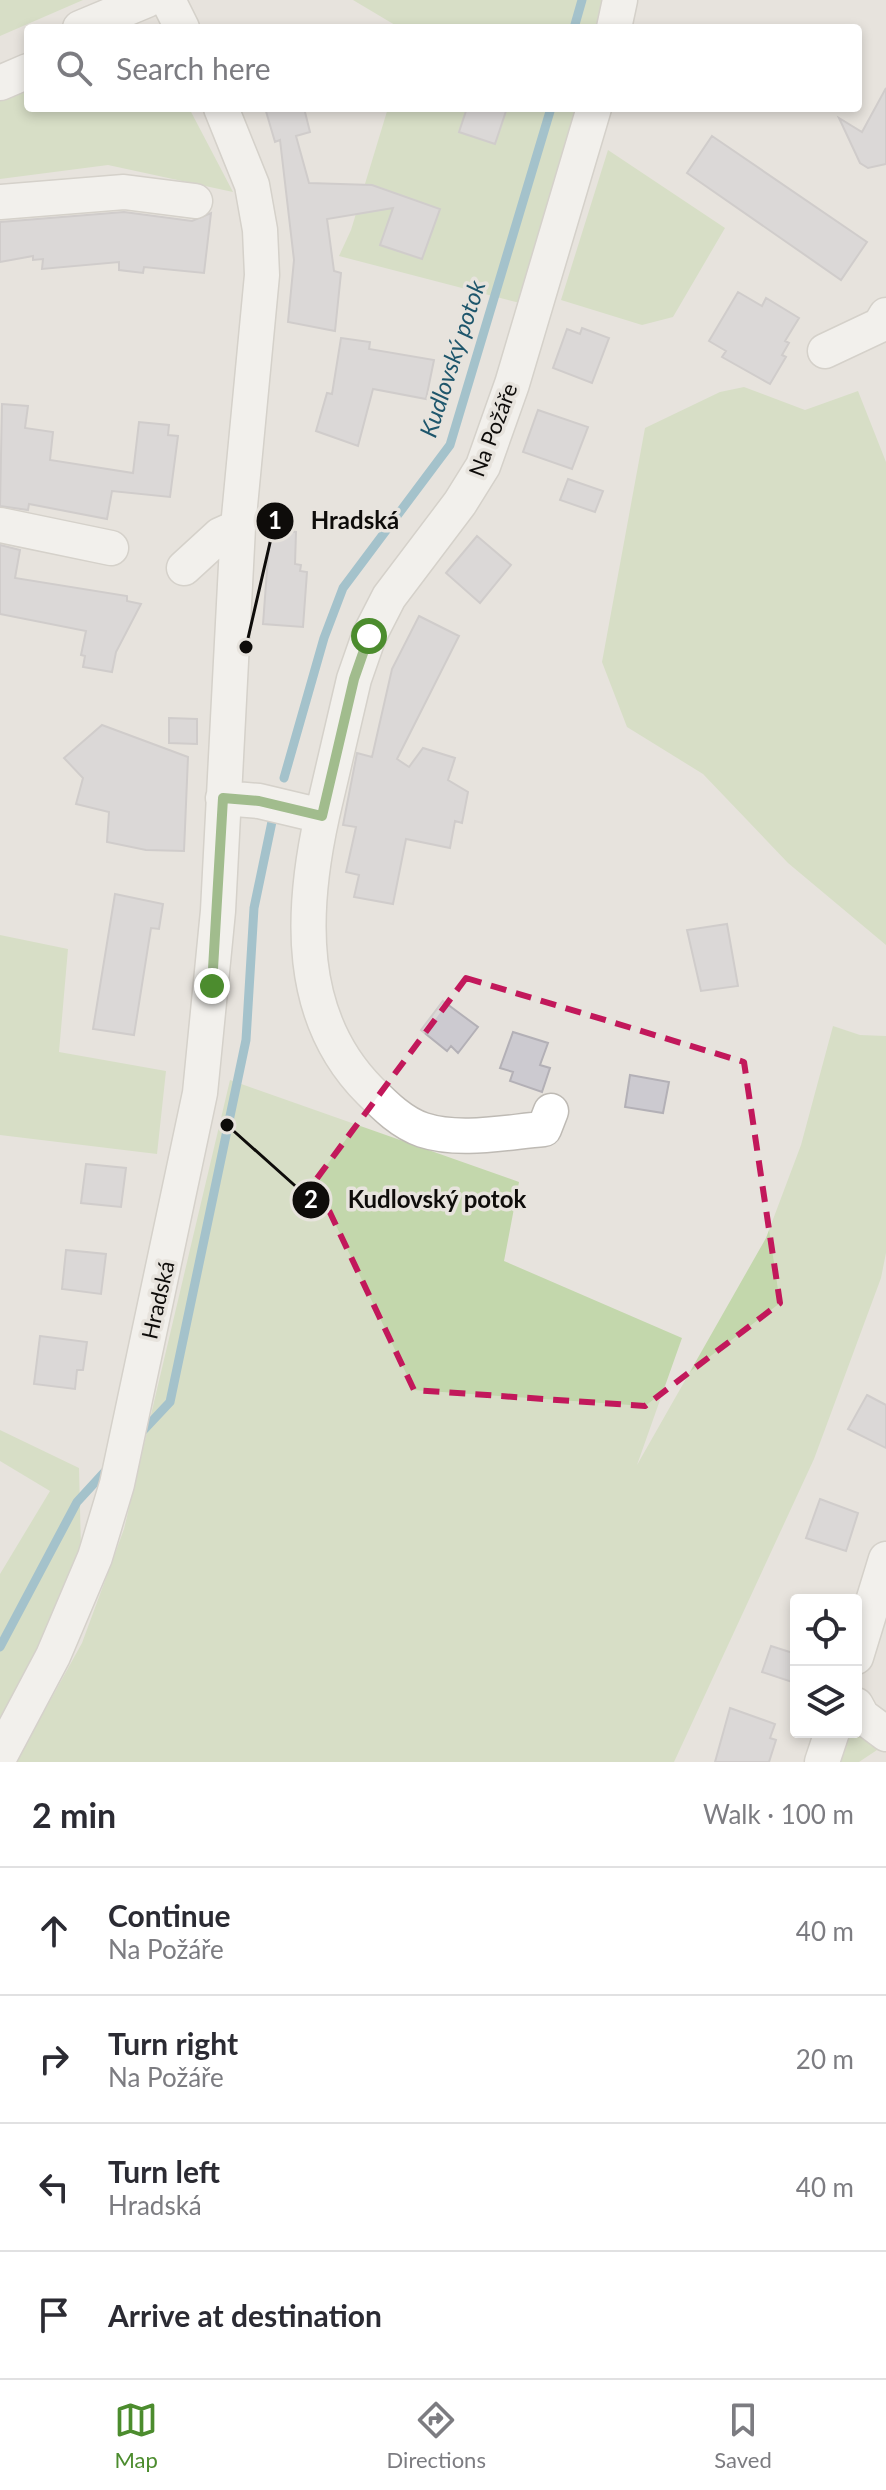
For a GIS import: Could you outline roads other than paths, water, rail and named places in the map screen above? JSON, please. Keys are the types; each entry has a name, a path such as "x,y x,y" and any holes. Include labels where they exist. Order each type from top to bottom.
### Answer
{"street":[{"path":"94,24 147,0"},
{"path":"168,0 180,24"},
{"path":"615,24 620,0"},
{"path":"0,62 24,52"},
{"path":"0,83 24,73"},
{"name":"Hradská","path":"0,1756 53,1656 95,1557 131,1425 200,1093 218,911 238,527 261,301 262,254 252,185 223,112"},
{"name":"Na Požáře","path":"551,1111 544,1129 443,1134 402,1120 362,1083 331,1038 313,986 308,955 310,883 291,809 354,679 369,636 389,597 460,503 483,466 512,384 593,112"},
{"path":"0,202 124,192 195,201"},
{"path":"825,351 880,325 886,315"},
{"path":"0,525 111,548"},
{"path":"184,568 220,535 238,527"},
{"path":"223,798 291,809"},
{"path":"862,1637 886,1559"},
{"path":"862,1716 886,1734"},
{"path":"822,1762 830,1738"}],"waterway":[{"name":"Kudlovský potok","path":"575,24 582,0"},
{"name":"Kudlovský potok","path":"284,778 324,638 343,588 450,445 550,112"},
{"name":"Kudlovský potok","path":"139,1435 170,1402 246,1040 254,908 274,812"},
{"name":"Kudlovský potok","path":"0,1647 77,1502 110,1466"}],"place":[{"name":"Hradská","path":"246,647"},
{"name":"Kudlovský potok","path":"227,1125"}]}
